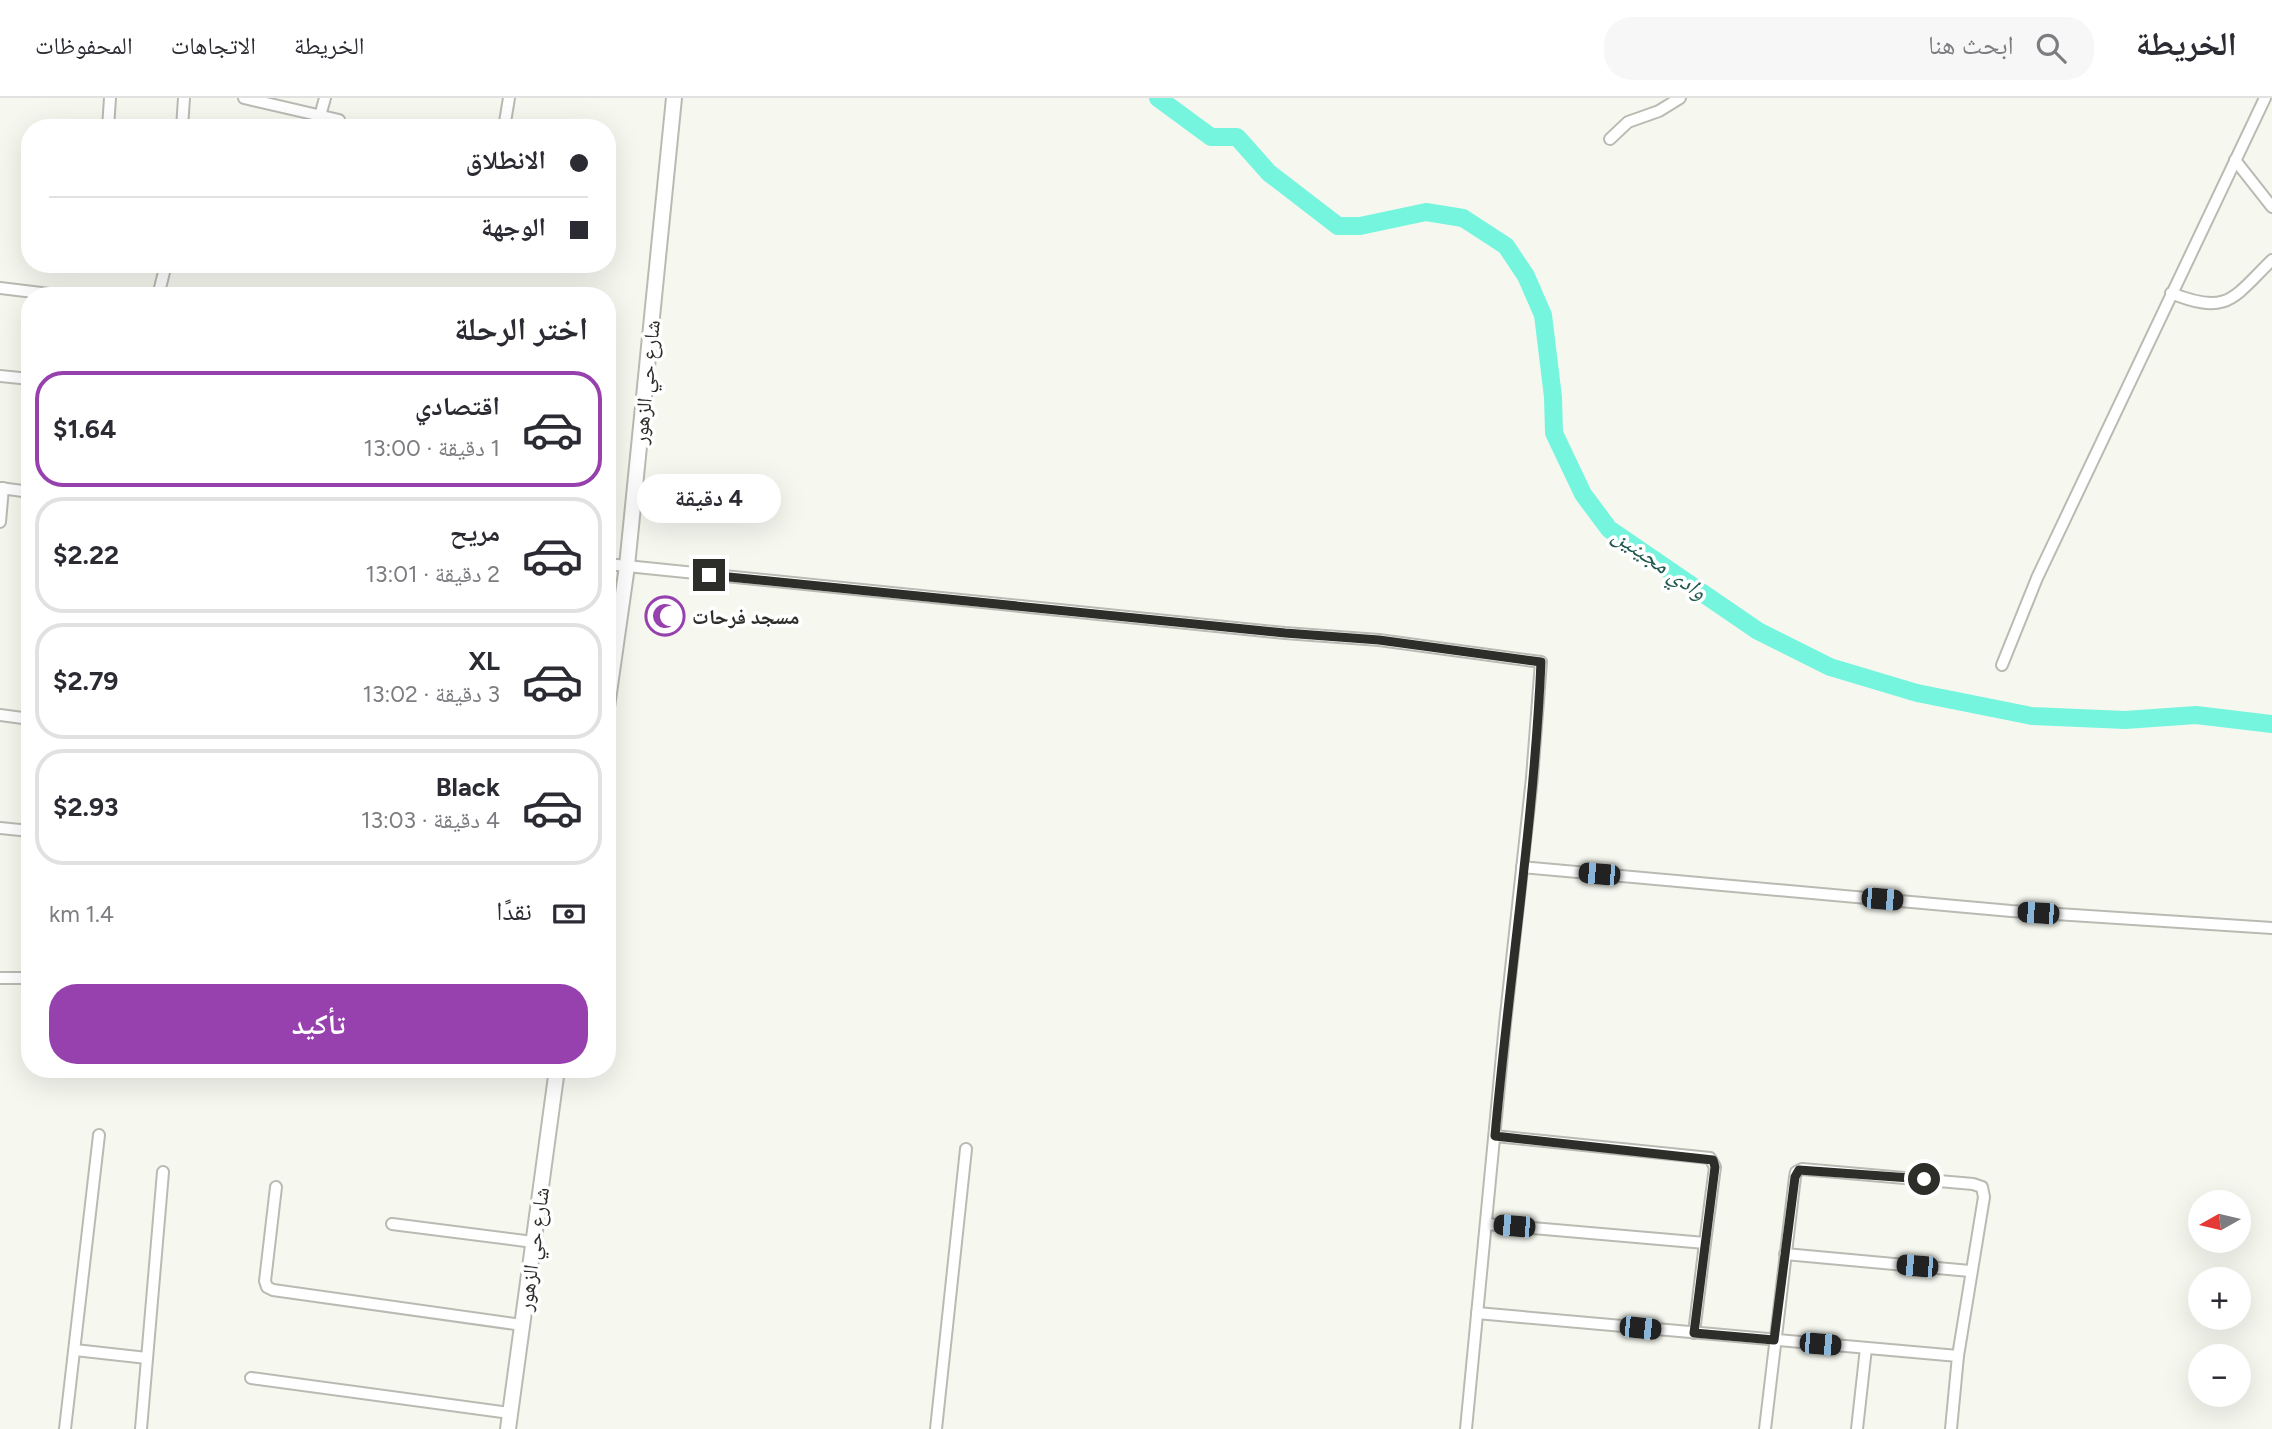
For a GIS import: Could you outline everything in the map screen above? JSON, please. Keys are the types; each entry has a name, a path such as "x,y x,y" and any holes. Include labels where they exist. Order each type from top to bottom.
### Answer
{"street":[{"path":"109,119 110,98"},
{"path":"183,119 184,98"},
{"path":"248,98 334,119"},
{"path":"320,116 325,98"},
{"path":"506,119 509,98"},
{"name":"شارع حي الزهور","path":"616,644 627,566 674,98"},
{"path":"1610,139 1628,122 1659,111 1680,98"},
{"path":"2001,665 2037,578 2235,160 2260,101"},
{"path":"2235,160 2272,207"},
{"path":"2171,293 2194,302 2231,300 2272,260"},
{"path":"0,288 21,291"},
{"path":"0,376 21,378"},
{"path":"0,522 2,488 21,491"},
{"path":"616,565 1285,633 1379,640 1541,662 1466,1429"},
{"path":"0,715 21,718"},
{"path":"0,828 21,830"},
{"path":"1522,867 2011,911 2272,928"},
{"path":"0,978 21,978"},
{"name":"شارع حي الزهور","path":"508,1429 556,1078"},
{"path":"65,1429 99,1135"},
{"path":"1495,1136 1710,1158 1715,1167 1694,1333"},
{"path":"936,1429 965,1149"},
{"path":"1765,1429 1795,1177 1799,1170 1973,1184 1979,1185 1984,1191 1958,1356 1951,1429"},
{"path":"141,1429 163,1172"},
{"path":"276,1187 265,1281 267,1287 522,1325"},
{"path":"391,1224 533,1242"},
{"path":"1486,1224 1705,1243"},
{"path":"1785,1254 1970,1272"},
{"path":"1477,1312 1958,1356"},
{"path":"1857,1429 1866,1348"},
{"path":"75,1350 147,1358"},
{"path":"251,1378 510,1413"}],"waterway":[{"name":"وادي مجينين","path":"1158,98 1211,137 1237,137 1269,173 1338,226 1360,226 1426,212 1463,218 1506,246 1526,276 1543,315 1553,397 1554,433 1583,494 1609,529 1758,631 1830,667 1917,693 2032,716 2125,720 2196,715 2272,724"}],"place":[{"name":"مسجد فرحات","path":"665,616"}],"route":[{"path":"709,575 1285,633 1379,640 1541,662 1532,779 1495,1136 1713,1160 1715,1167 1694,1333 1774,1340 1796,1172 1802,1169 1924,1179"}]}
